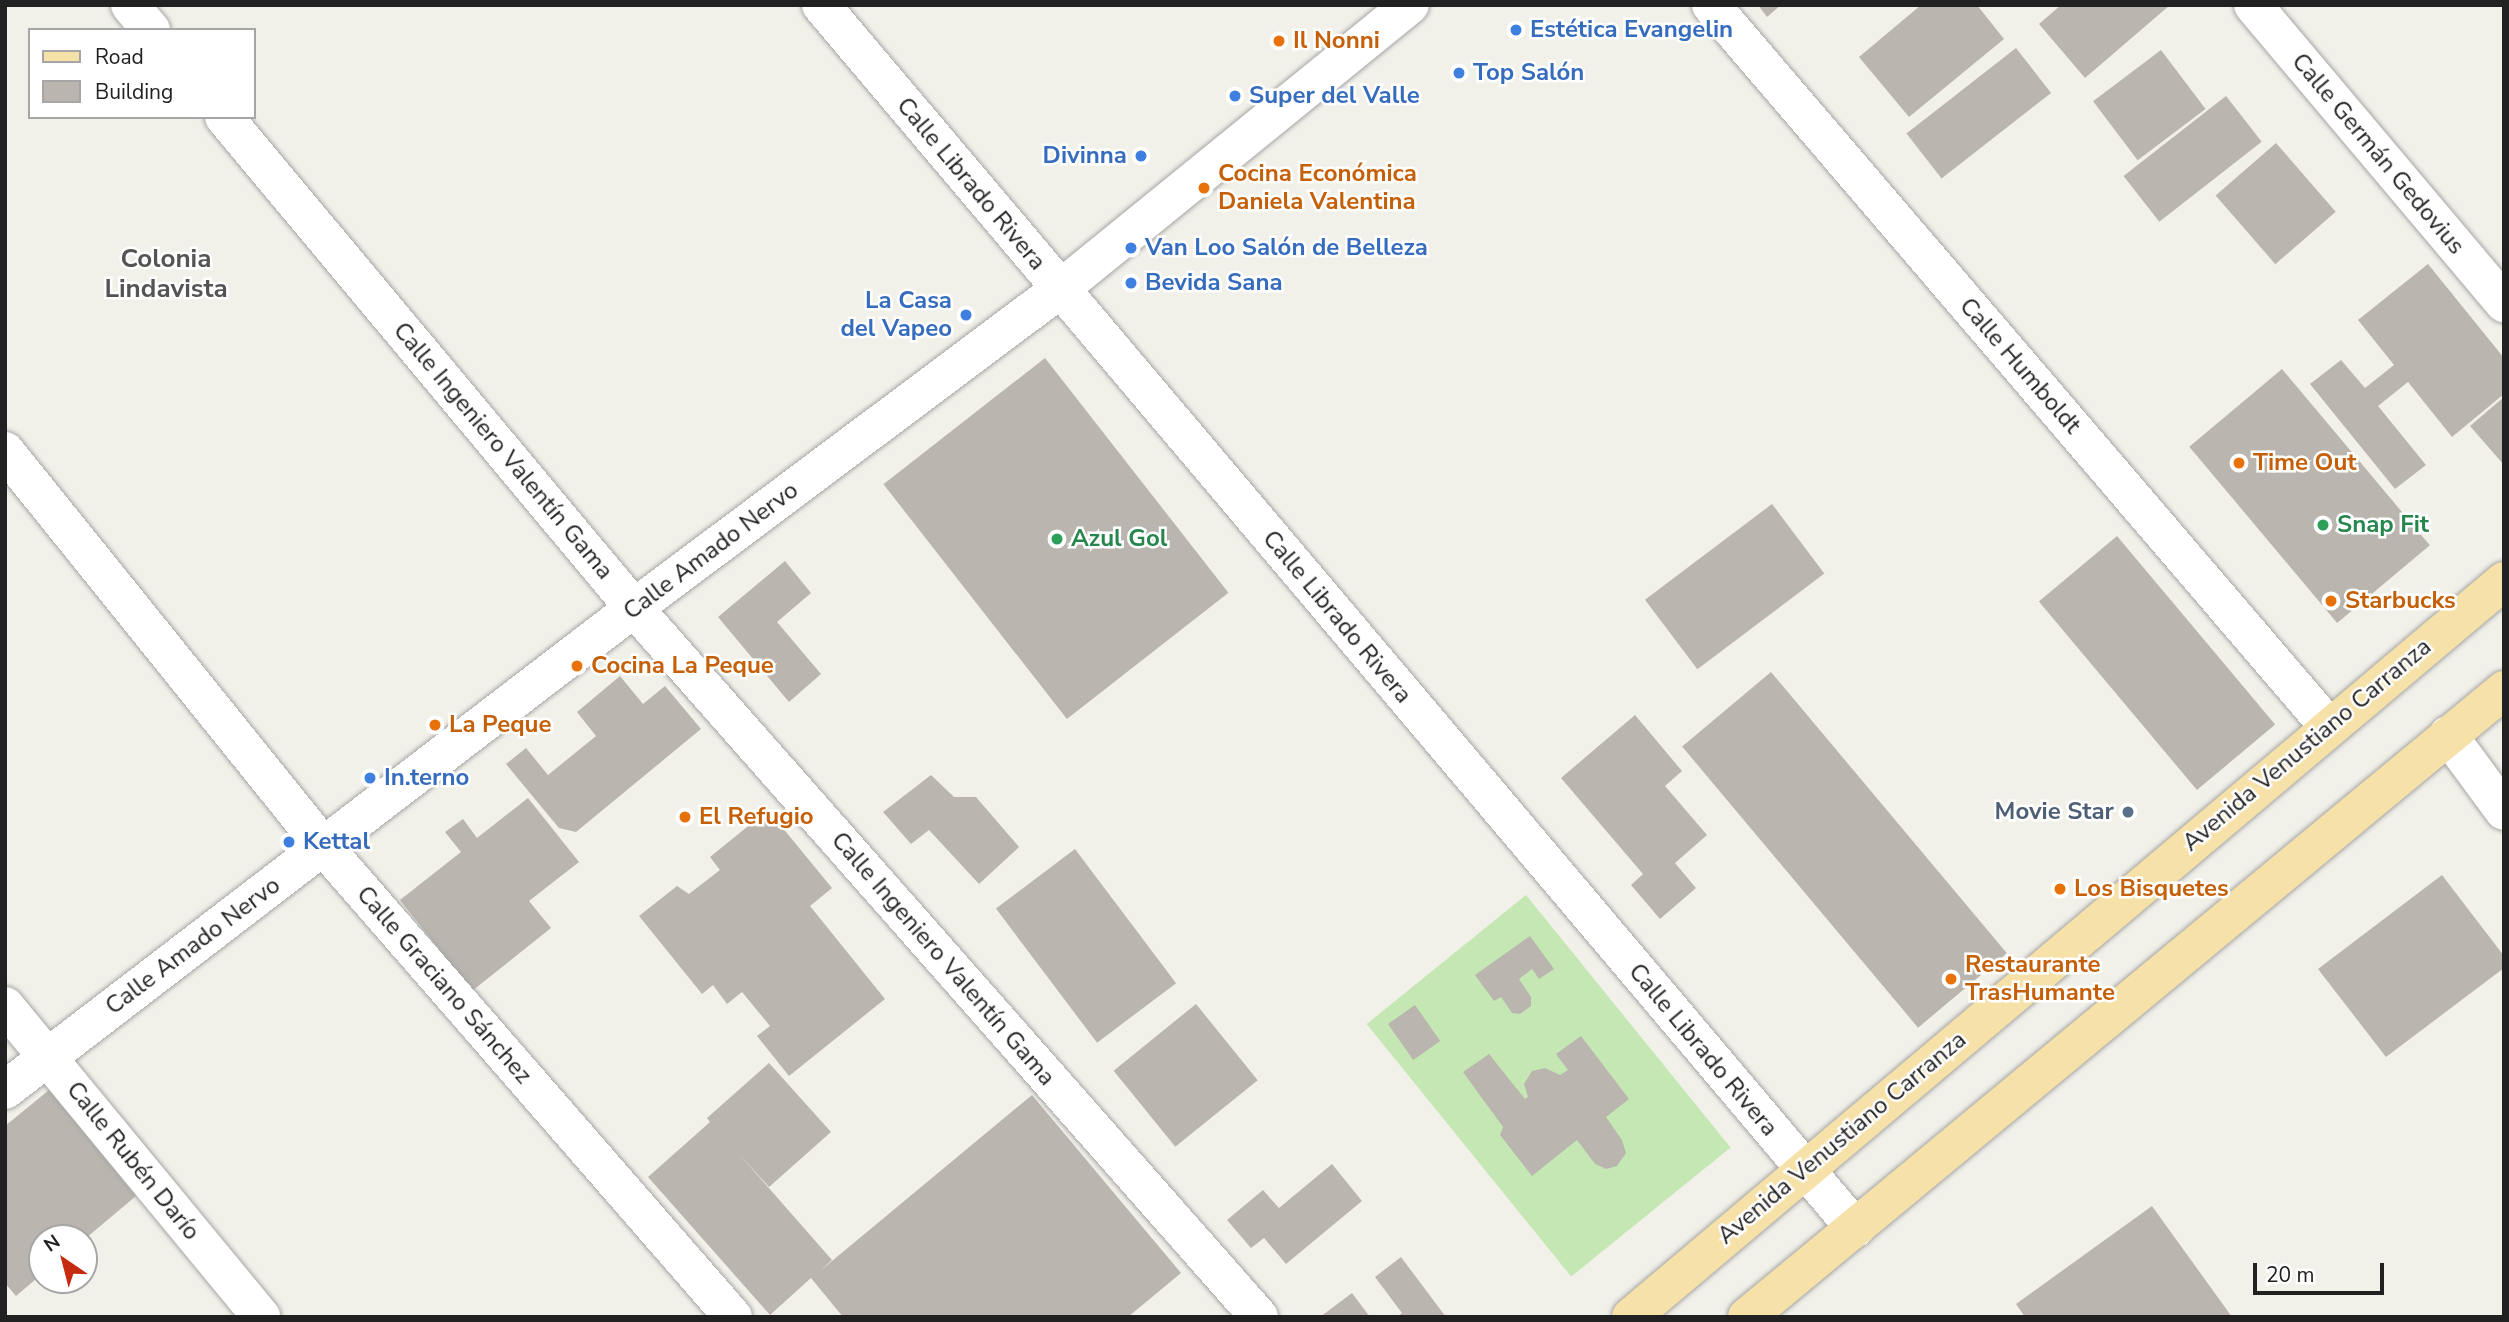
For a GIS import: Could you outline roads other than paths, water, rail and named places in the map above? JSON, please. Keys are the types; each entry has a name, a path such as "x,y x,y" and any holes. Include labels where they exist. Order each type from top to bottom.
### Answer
{"main road":[{"name":"Avenida Venustiano Carranza","path":"1631,1317 2504,581"},
{"path":"1747,1317 2504,690"}],"street":[{"path":"130,5 148,28"},
{"name":"Calle Librado Rivera","path":"821,5 1059,290 1855,1228"},
{"name":"Calle Amado Nervo","path":"5,1090 635,608 1059,290 1368,18 1410,5"},
{"name":"Calle Humboldt","path":"1711,5 2329,726"},
{"name":"Calle Germán Gedovius","path":"2253,5 2504,303"},
{"name":"Calle Ingeniero Valentín Gama","path":"226,119 635,608 1259,1317"},
{"name":"Calle Graciano Sánchez","path":"5,451 324,847 733,1317"},
{"path":"2448,735 2504,811"},
{"name":"Calle Rubén Darío","path":"5,1006 261,1317"}],"place":[{"name":"Estética Evangelin","path":"1516,30"},
{"name":"Il Nonni","path":"1279,41"},
{"name":"Top Salón","path":"1459,73"},
{"name":"Super del Valle","path":"1235,96"},
{"name":"Divinna","path":"1141,156"},
{"name":"Cocina Económica Daniela Valentina","path":"1204,188"},
{"name":"Van Loo Salón de Belleza","path":"1131,248"},
{"name":"Bevida Sana","path":"1131,283"},
{"name":"La Casa del Vapeo","path":"966,315"},
{"name":"Time Out","path":"2239,463"},
{"name":"Snap Fit","path":"2323,525"},
{"name":"Azul Gol","path":"1057,539"},
{"name":"Starbucks","path":"2331,601"},
{"name":"Cocina La Peque","path":"577,666"},
{"name":"La Peque","path":"435,725"},
{"name":"In.terno","path":"370,778"},
{"name":"Movie Star","path":"2128,812"},
{"name":"El Refugio","path":"685,817"},
{"name":"Kettal","path":"289,842"},
{"name":"Los Bisquetes","path":"2060,889"},
{"name":"Restaurante TrasHumante","path":"1951,979"}],"district":[{"name":"Colonia Lindavista","path":"166,274"}]}
